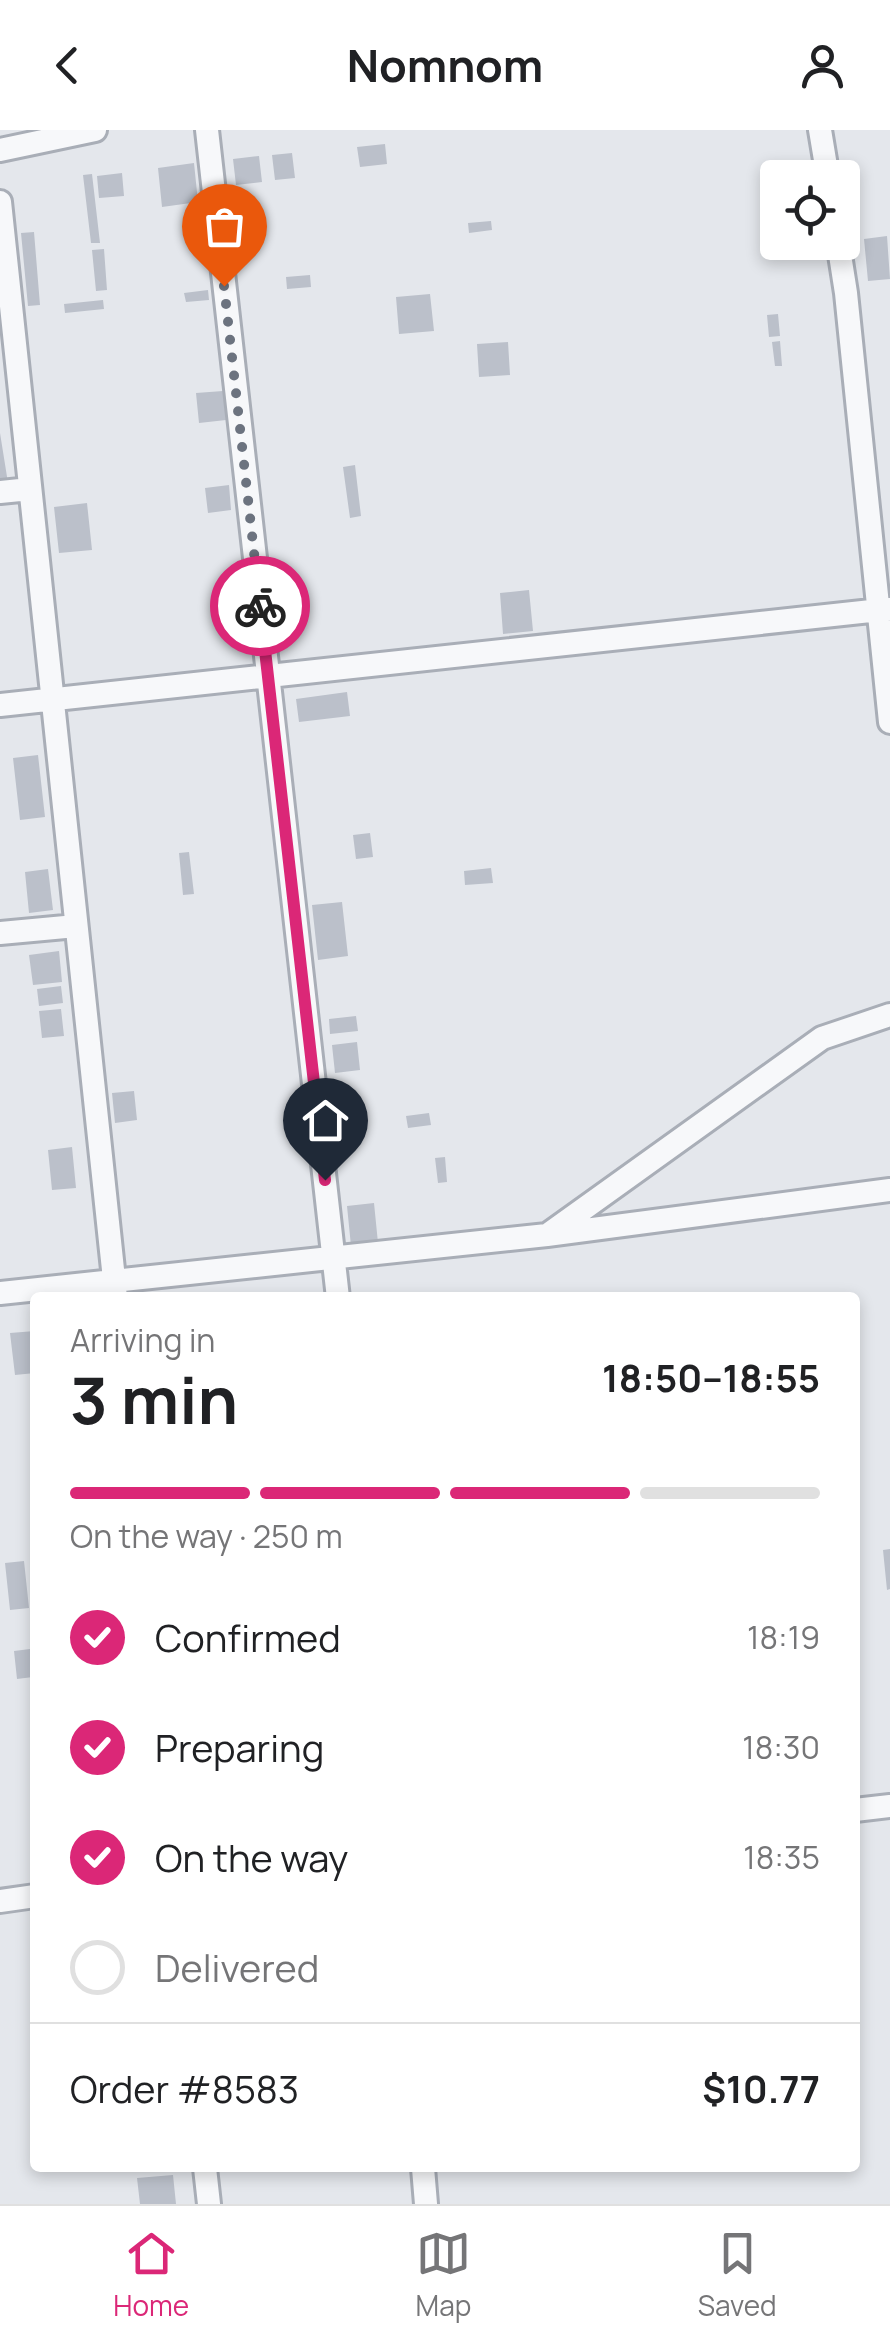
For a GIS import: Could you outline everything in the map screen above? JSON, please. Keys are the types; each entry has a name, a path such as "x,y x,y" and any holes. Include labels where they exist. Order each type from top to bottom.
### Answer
{"street":[{"path":"0,150 95,130"},
{"path":"207,130 337,1292"},
{"path":"820,130 825,160"},
{"path":"0,202 9,382 30,489 115,1289"},
{"path":"840,260 884,610 890,722"},
{"path":"0,492 30,489"},
{"path":"0,705 884,610"},
{"path":"0,933 76,926"},
{"path":"547,1235 822,1038 890,1015"},
{"path":"0,1293 115,1289 334,1258 547,1235 890,1190"},
{"path":"860,1809 890,1806"},
{"path":"0,1900 30,1897"},
{"path":"205,2172 209,2204"},
{"path":"423,2172 426,2204"}],"building":[{"path":"385,144 387,164 360,167 357,147"},
{"path":"292,153 295,178 275,180 272,155"},
{"path":"259,156 262,182 236,185 233,159"},
{"path":"194,163 198,202 162,207 158,168"},
{"path":"122,173 124,196 99,198 97,176"},
{"path":"92,174 100,243 91,243 83,175"},
{"path":"491,221 492,230 469,233 468,223"},
{"path":"34,232 40,305 28,306 21,233"},
{"path":"887,236 890,279 868,281 864,239"},
{"path":"104,249 107,290 96,291 92,250"},
{"path":"310,275 311,287 287,289 286,277"},
{"path":"208,290 209,300 186,302 184,293"},
{"path":"430,294 434,331 399,334 396,297"},
{"path":"103,300 104,309 65,313 64,304"},
{"path":"778,314 780,336 769,337 767,315"},
{"path":"780,341 782,366 775,366 772,342"},
{"path":"508,342 510,375 479,377 477,344"},
{"path":"223,391 226,420 199,423 196,393"},
{"path":"0,433 8,483 0,484"},
{"path":"355,465 361,516 350,518 343,467"},
{"path":"229,485 231,510 208,513 205,488"},
{"path":"87,503 92,550 59,553 54,507"},
{"path":"529,590 533,631 503,634 500,593"},
{"path":"347,692 350,716 299,722 296,699"},
{"path":"38,755 45,817 20,820 13,758"},
{"path":"370,833 373,857 356,859 353,835"},
{"path":"189,852 194,894 183,895 179,853"},
{"path":"491,868 493,883 465,885 464,871"},
{"path":"48,869 53,910 29,913 25,872"},
{"path":"342,902 348,956 318,960 312,905"},
{"path":"59,951 62,982 33,985 29,955"},
{"path":"61,986 63,1003 39,1006 37,989"},
{"path":"61,1009 64,1036 42,1038 39,1011"},
{"path":"356,1016 358,1031 330,1034 329,1019"},
{"path":"357,1042 360,1070 335,1073 332,1045"},
{"path":"134,1091 137,1120 115,1123 112,1093"},
{"path":"429,1113 431,1125 408,1128 406,1116"},
{"path":"72,1147 76,1188 52,1190 48,1150"},
{"path":"445,1157 447,1182 438,1183 435,1158"},
{"path":"374,1203 378,1243 351,1246 347,1206"},
{"path":"30,1331 30,1374 15,1375 10,1333"},
{"path":"890,1549 890,1589 887,1590 883,1550"},
{"path":"24,1561 29,1608 10,1610 5,1563"},
{"path":"30,1649 30,1677 17,1679 14,1651"},
{"path":"173,2175 176,2204 140,2204 137,2178"}],"way so far":[{"path":"224,286 260,606"}],"route":[{"path":"260,606 325,1180"}]}
